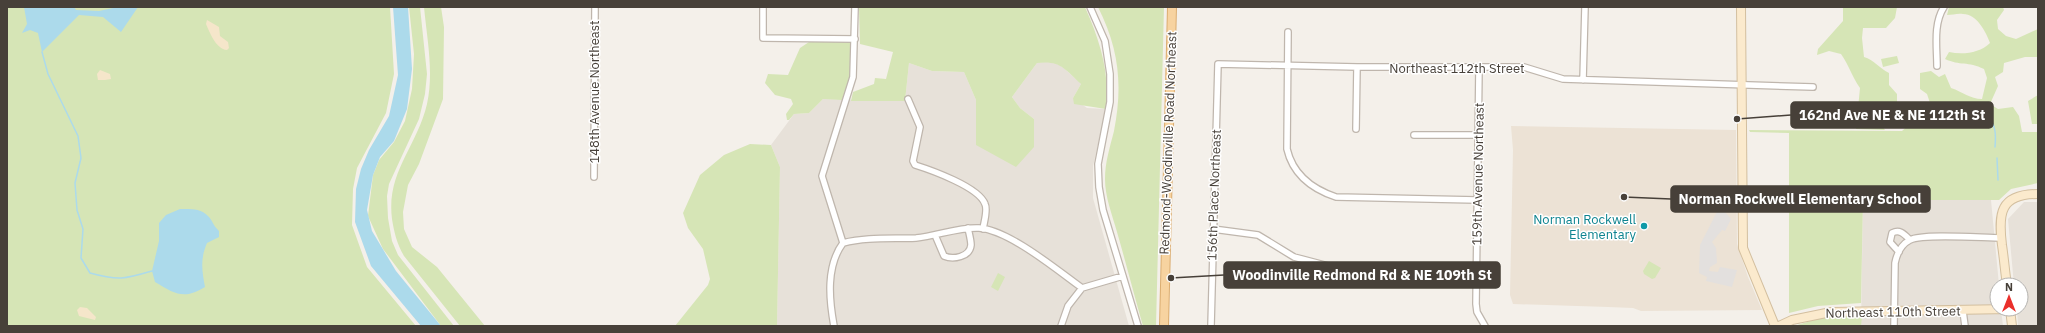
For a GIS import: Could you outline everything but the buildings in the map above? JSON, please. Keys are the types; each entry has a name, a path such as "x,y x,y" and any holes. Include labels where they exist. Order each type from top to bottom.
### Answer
{"main road":[{"name":"Redmond-Woodinville Road Northeast","path":"1164,326 1172,7"}],"street":[{"name":"148th Avenue Northeast","path":"594,177 595,7"},
{"path":"763,7 763,38 855,39"},
{"path":"843,243 823,181 822,170 839,124 853,77 855,7"},
{"path":"1090,7 1105,41 1110,74 1110,102 1098,164 1099,187 1103,210 1138,326"},
{"path":"1583,80 1585,7"},
{"path":"1741,7 1743,248 1776,326"},
{"path":"1937,66 1937,24 1944,7"},
{"path":"1288,32 1286,65 1287,149 1290,162 1309,185 1323,193 1336,197 1477,200"},
{"name":"Northeast 112th Street","path":"1218,64 1357,67 1524,67 1563,79 1813,87"},
{"name":"156th Place Northeast","path":"1211,326 1218,64"},
{"path":"1356,129 1357,67"},
{"name":"159th Avenue Northeast","path":"1479,68 1476,269 1477,312 1485,326"},
{"path":"908,99 920,127 913,162 915,165 947,176 982,198 986,205 983,228"},
{"path":"1414,135 1478,134"},
{"path":"2006,277 2001,238 2001,213 2004,205 2015,196 2038,194"},
{"path":"834,326 831,309 831,265 837,251 843,243 858,239 935,235 968,228 983,228 1009,237 1082,288"},
{"path":"935,235 944,256 954,258 967,254 969,250 971,245 968,228"},
{"path":"1213,230 1258,235 1294,257 1336,268 1476,269"},
{"path":"1898,252 1890,242 1892,233 1897,231 1902,232 1910,240"},
{"path":"1894,326 1895,263 1898,252 1910,240 1923,237 2001,238"},
{"path":"1061,326 1068,306 1082,288 1123,276"},
{"name":"Northeast 110th Street","path":"1779,326 1792,320 1831,312 1989,310"},
{"path":"1963,311 1965,326"}],"shaded area":[{"path":"1052,61 1064,68 1081,84 1073,98 1087,108 1106,109 1093,166 1093,198 1129,326 777,326 780,167 771,145 794,114 809,113 823,99 905,101 909,63 932,71 964,72 976,100 976,144 1034,119 1020,108 1012,97 1037,63"},
{"path":"1511,126 1736,130 1737,244 1748,277 1762,310 1641,311 1633,308 1513,304 1510,295 1513,150"},
{"path":"1863,200 1991,200 1998,277 1989,277 1989,317 2002,317 2003,326 1861,326"},
{"path":"2024,202 2038,202 2038,326 2018,326 2017,317 2029,317 2029,277 2013,277 2008,219"},
{"path":"1720,206 1731,219 1725,231 1722,230 1712,242 1716,248 1717,263 1710,267 1709,271 1718,272 1720,267 1737,270 1732,287 1706,281 1707,277 1699,273 1700,245"}],"green space":[{"path":"7,7 390,7 394,74 386,113 357,168 353,189 352,225 367,267 416,326 7,326"},
{"path":"409,7 420,7 427,74 425,94 419,119 389,184 387,196 388,218 392,241 398,255 454,326 441,326 383,249 368,216 373,175 379,160 394,142 405,121 412,89 414,54"},
{"path":"424,7 441,7 444,27 443,99 419,164 408,185 403,212 404,229 412,247 437,267 485,326 460,326 404,256 395,233 392,219 391,202 398,173 422,119 429,92 430,68"},
{"path":"859,7 1085,7 1103,57 1107,82 1106,109 1074,104 1073,98 1081,84 1057,64 1045,62 1037,63 1012,97 1020,108 1034,119 1034,147 1016,167 976,145 976,100 964,72 932,71 909,63 905,101 851,101 853,92 874,84 875,78 886,79 893,52 860,44"},
{"path":"1098,7 1164,7 1156,326 1143,326 1106,192 1106,167 1117,114 1118,83 1115,53 1111,38"},
{"path":"1843,7 1897,7 1895,18 1886,28 1863,28 1862,38 1864,57 1871,60 1889,73 1889,85 1897,94 1897,103 1875,109 1875,117 1885,130 1856,129 1860,88 1841,54 1829,51 1817,55 1818,49 1843,21"},
{"path":"1949,7 2003,7 2004,10 1997,20 1998,29 2006,36 2016,39 2038,29 2038,57 2025,57 2004,63 2003,72 1995,77 1998,86 1990,104 1998,109 2013,107 2019,116 2022,132 2038,132 2038,183 2011,189 1999,200 1863,200 1861,303 1818,306 1789,313 1789,133 1750,132 1749,130 1902,131 1910,124 1924,120 1932,109 1927,94 1920,89 1920,73 1931,71 1939,77 1945,74 1951,88 1970,97 1982,99 1987,78 1984,69 1945,59 1949,52 1960,53 1976,51 1990,43 1977,20 1968,15 1947,15"},
{"path":"809,42 852,42 850,79 842,100 823,99 809,113 794,114 789,120 787,120 786,114 793,104 791,99 775,95 765,83 768,74 788,75 800,48"},
{"path":"1897,56 1899,63 1883,67 1881,59"},
{"path":"2038,95 2038,124 2032,124 2028,101"},
{"path":"750,144 771,145 780,167 777,326 675,326 708,285 710,279 703,249 688,228 683,213 700,175 724,155"},
{"path":"1649,261 1661,268 1655,278 1652,279 1644,274 1643,271"},
{"path":"998,273 1005,277 998,291 991,287"},
{"path":"1841,316 1862,317 1861,326 1794,326 1817,319"}],"sand":[{"path":"207,20 219,27 220,36 228,42 229,48 227,50 220,47 214,40 206,24"},
{"path":"100,70 110,74 111,79 98,80 97,74"},
{"path":"80,307 87,308 96,317 95,320 79,316 77,310"}],"water":[{"path":"24,7 74,7 76,10 99,11 118,7 138,7 121,32 103,17 79,15 42,52 38,33 30,30 22,33 27,24"},
{"path":"393,7 408,7 412,69 407,109 394,141 380,157 373,175 367,210 372,231 396,271 441,326 421,326 371,266 355,222 356,189 361,169 369,150 389,116 398,75"},
{"path":"180,209 195,210 205,213 219,231 219,237 207,243 203,254 202,270 205,287 198,291 185,294 168,290 155,282 152,271 159,241 159,223 166,215"}],"waterway":[{"path":"42,52 48,74 78,136 81,158 75,183 77,210 83,229 81,258 90,273 108,277 122,278 152,271"},
{"path":"1989,117 1995,131 1995,147"},
{"path":"1997,158 1998,180"}],"place":[{"name":"162nd Ave NE & NE 112th St","path":"1737,119"},
{"name":"Norman Rockwell Elementary School","path":"1624,197"},
{"name":"Norman Rockwell Elementary","path":"1644,226"},
{"name":"Woodinville Redmond Rd & NE 109th St","path":"1171,278"}]}
